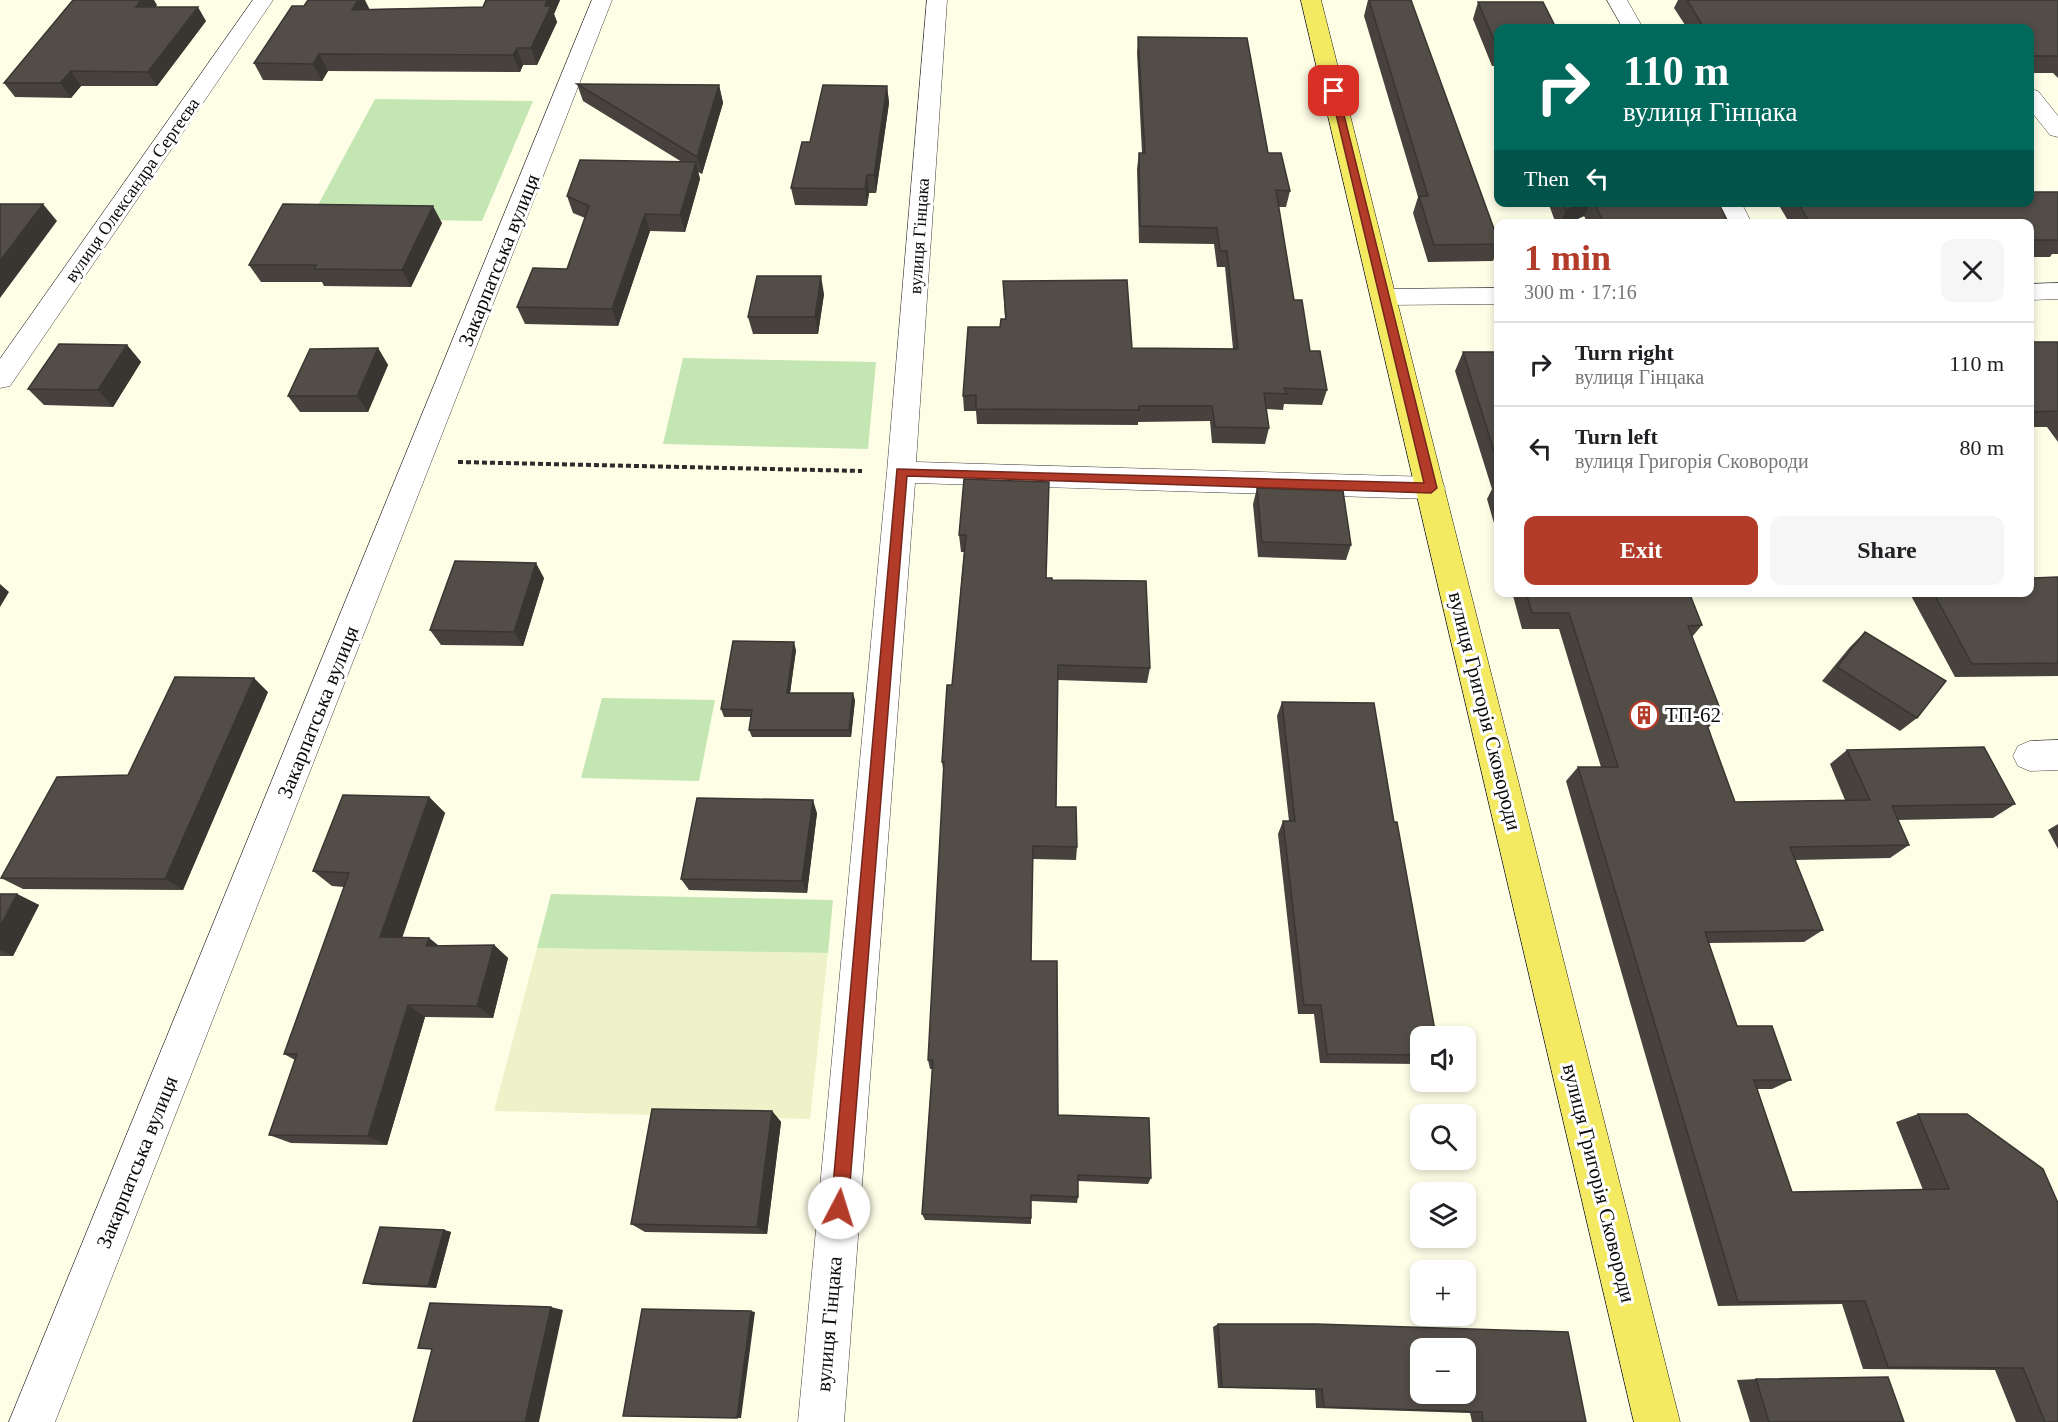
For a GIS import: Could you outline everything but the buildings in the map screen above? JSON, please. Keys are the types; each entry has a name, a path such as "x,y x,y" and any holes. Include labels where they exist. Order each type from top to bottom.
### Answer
{"main road":[{"name":"вулиця Григорія Сковороди","path":"1311,0 1657,1422"}],"street":[{"name":"вулиця Олександра Сергеєва","path":"0,379 263,0"},
{"name":"Закарпатська вулиця","path":"32,1422 602,0"},
{"name":"вулиця Гінцака","path":"821,1422 901,472 937,0"},
{"path":"1617,0 1631,24"},
{"path":"2034,101 2058,130"},
{"path":"2034,291 2058,291"},
{"path":"1385,297 1494,296"},
{"path":"901,472 1431,488"}],"path":[{"path":"419,461 901,472"}],"green space":[{"path":"375,99 533,101 482,221 311,218"},
{"path":"683,358 876,362 868,449 663,444"},
{"path":"602,698 715,700 699,781 581,778"},
{"path":"551,894 833,900 828,953 537,948"},
{"path":"537,948 828,953 810,1119 494,1111"}],"place":[{"name":"ТП-62","path":"1644,715"}],"route":[{"path":"839,1208 901,472 1431,488 1334,91"}]}
